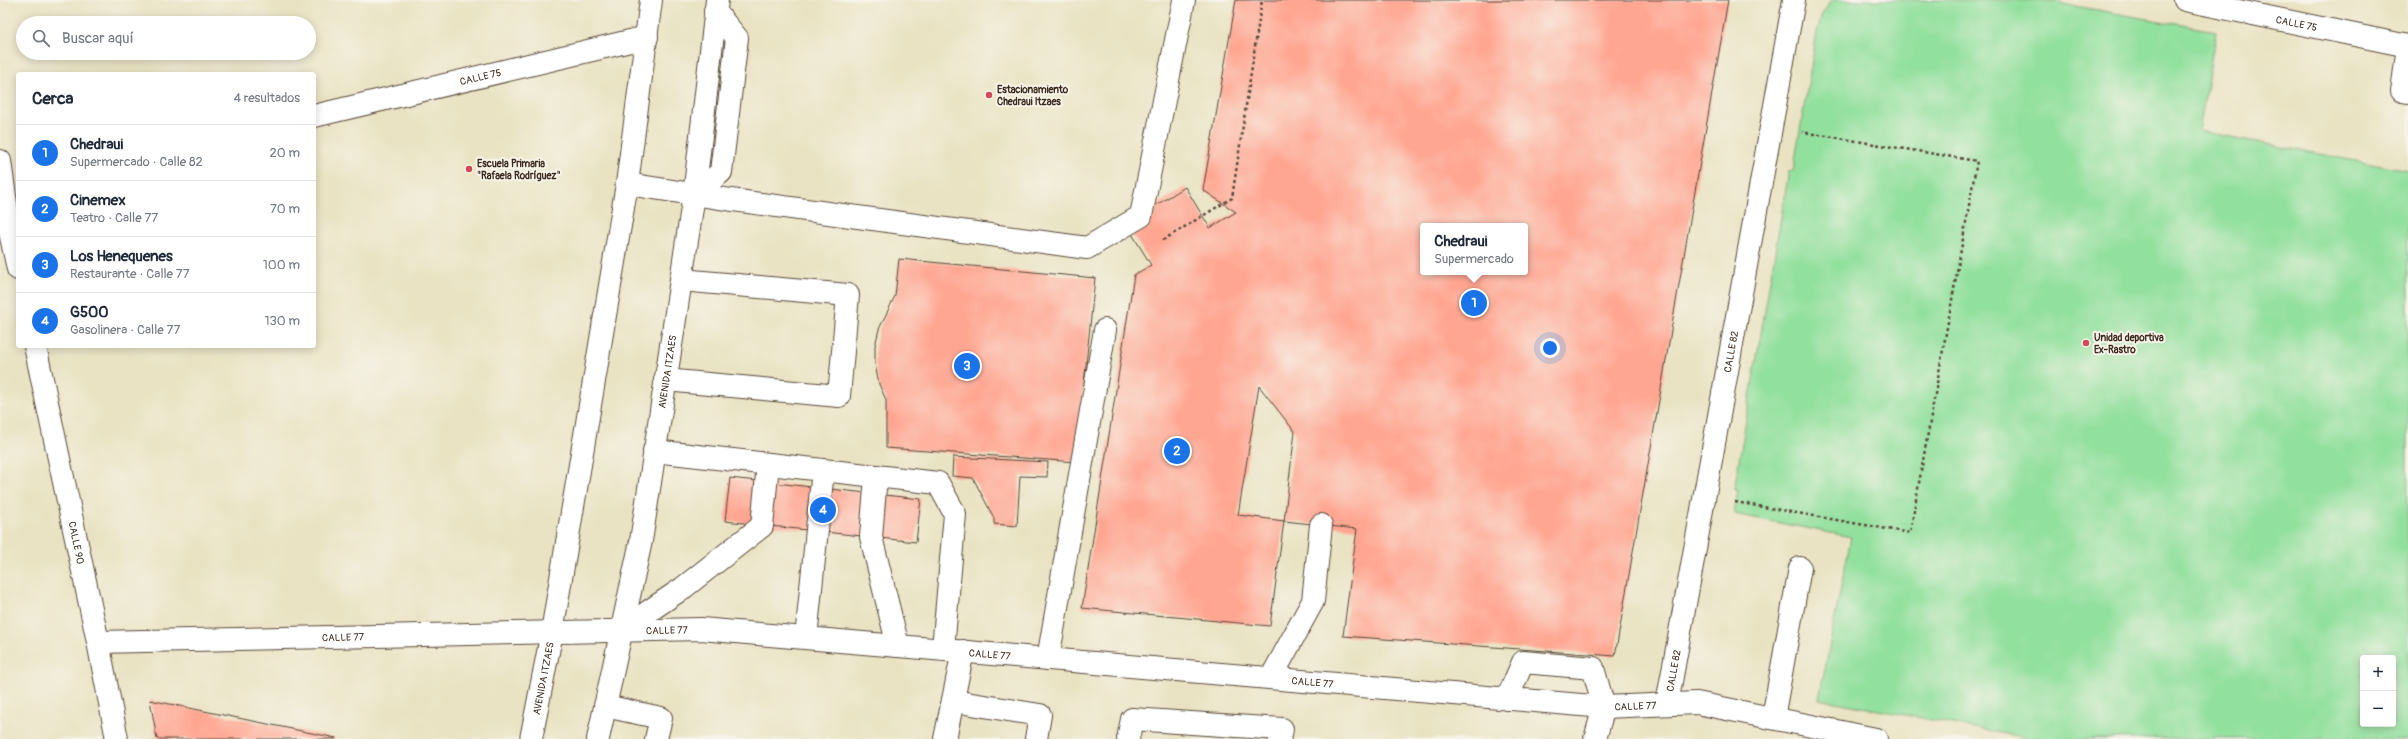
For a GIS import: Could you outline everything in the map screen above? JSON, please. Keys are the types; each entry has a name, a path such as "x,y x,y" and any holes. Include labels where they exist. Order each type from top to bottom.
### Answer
{"street":[{"name":"AVENIDA ITZAES","path":"530,739 552,632 627,184 651,0"},
{"path":"627,184 694,195 1087,248 1140,216 1184,0"},
{"name":"CALLE 82","path":"1667,704 1794,0"},
{"name":"CALLE 75","path":"2185,0 2408,46"},
{"name":"AVENIDA ITZAES","path":"598,739 641,541 694,195 716,6"},
{"name":"CALLE 75","path":"316,116 647,37"},
{"path":"2408,46 2402,91 2408,92"},
{"path":"0,161 7,188 16,254"},
{"path":"665,380 839,396 848,295 681,280"},
{"path":"1048,659 1105,330"},
{"name":"CALLE 90","path":"34,348 98,642 117,739"},
{"path":"654,451 938,483 955,514 953,701 945,739"},
{"path":"622,630 683,588 762,526 768,464"},
{"path":"806,638 823,470"},
{"path":"876,476 871,537 898,646"},
{"path":"1271,678 1313,601 1322,525"},
{"path":"1773,718 1800,568"},
{"name":"CALLE 77","path":"98,642 503,635 552,632 701,629 1604,707 1697,703 1876,739"},
{"path":"1507,699 1523,662 1593,668 1604,707 1595,739"},
{"path":"953,701 1040,715 1036,739"},
{"path":"605,706 661,718 656,739"},
{"path":"1128,739 1132,719 1282,729 1280,739"}],"path":[{"path":"1158,243 1232,198 1262,0"},
{"path":"1730,501 1910,533 1977,161 1800,131"}],"green space":[{"name":"Unidad deportiva Ex-Rastro","path":"1832,0 2041,0 2216,31 2199,131 2408,171 2408,739 2033,739 1819,699 1851,537 1734,514 1738,491 1734,490 1789,171 1793,171 1817,32 1822,14"}],"building":[{"path":"1236,0 1728,0 1615,656 1343,636 1357,529 1284,521 1270,626 1082,608 1134,275 1151,265 1126,224 1185,187 1210,228 1236,212 1203,190","holes":["1259,386 1295,432 1284,521 1238,515"]},
{"path":"899,259 1095,278 1076,462 886,448 886,400 879,384 875,364 875,346 879,329 895,296"},
{"path":"953,457 1048,462 1047,477 1020,476 1017,526 994,524 994,518 973,478 952,476"},
{"path":"730,478 921,499 916,542 725,521"},
{"path":"150,700 336,738 336,739 157,739"}],"place":[{"name":"Estacionamiento Chedraui Itzaes","path":"989,95"},
{"name":"Escuela Primaria \"Rafaela Rodríguez\"","path":"469,169"},
{"name":"Chedraui","path":"1474,303"},
{"name":"Unidad deportiva Ex-Rastro","path":"2086,343"},
{"name":"Los Henequenes","path":"967,366"},
{"name":"Cinemex","path":"1177,451"},
{"name":"G500","path":"823,510"}]}
